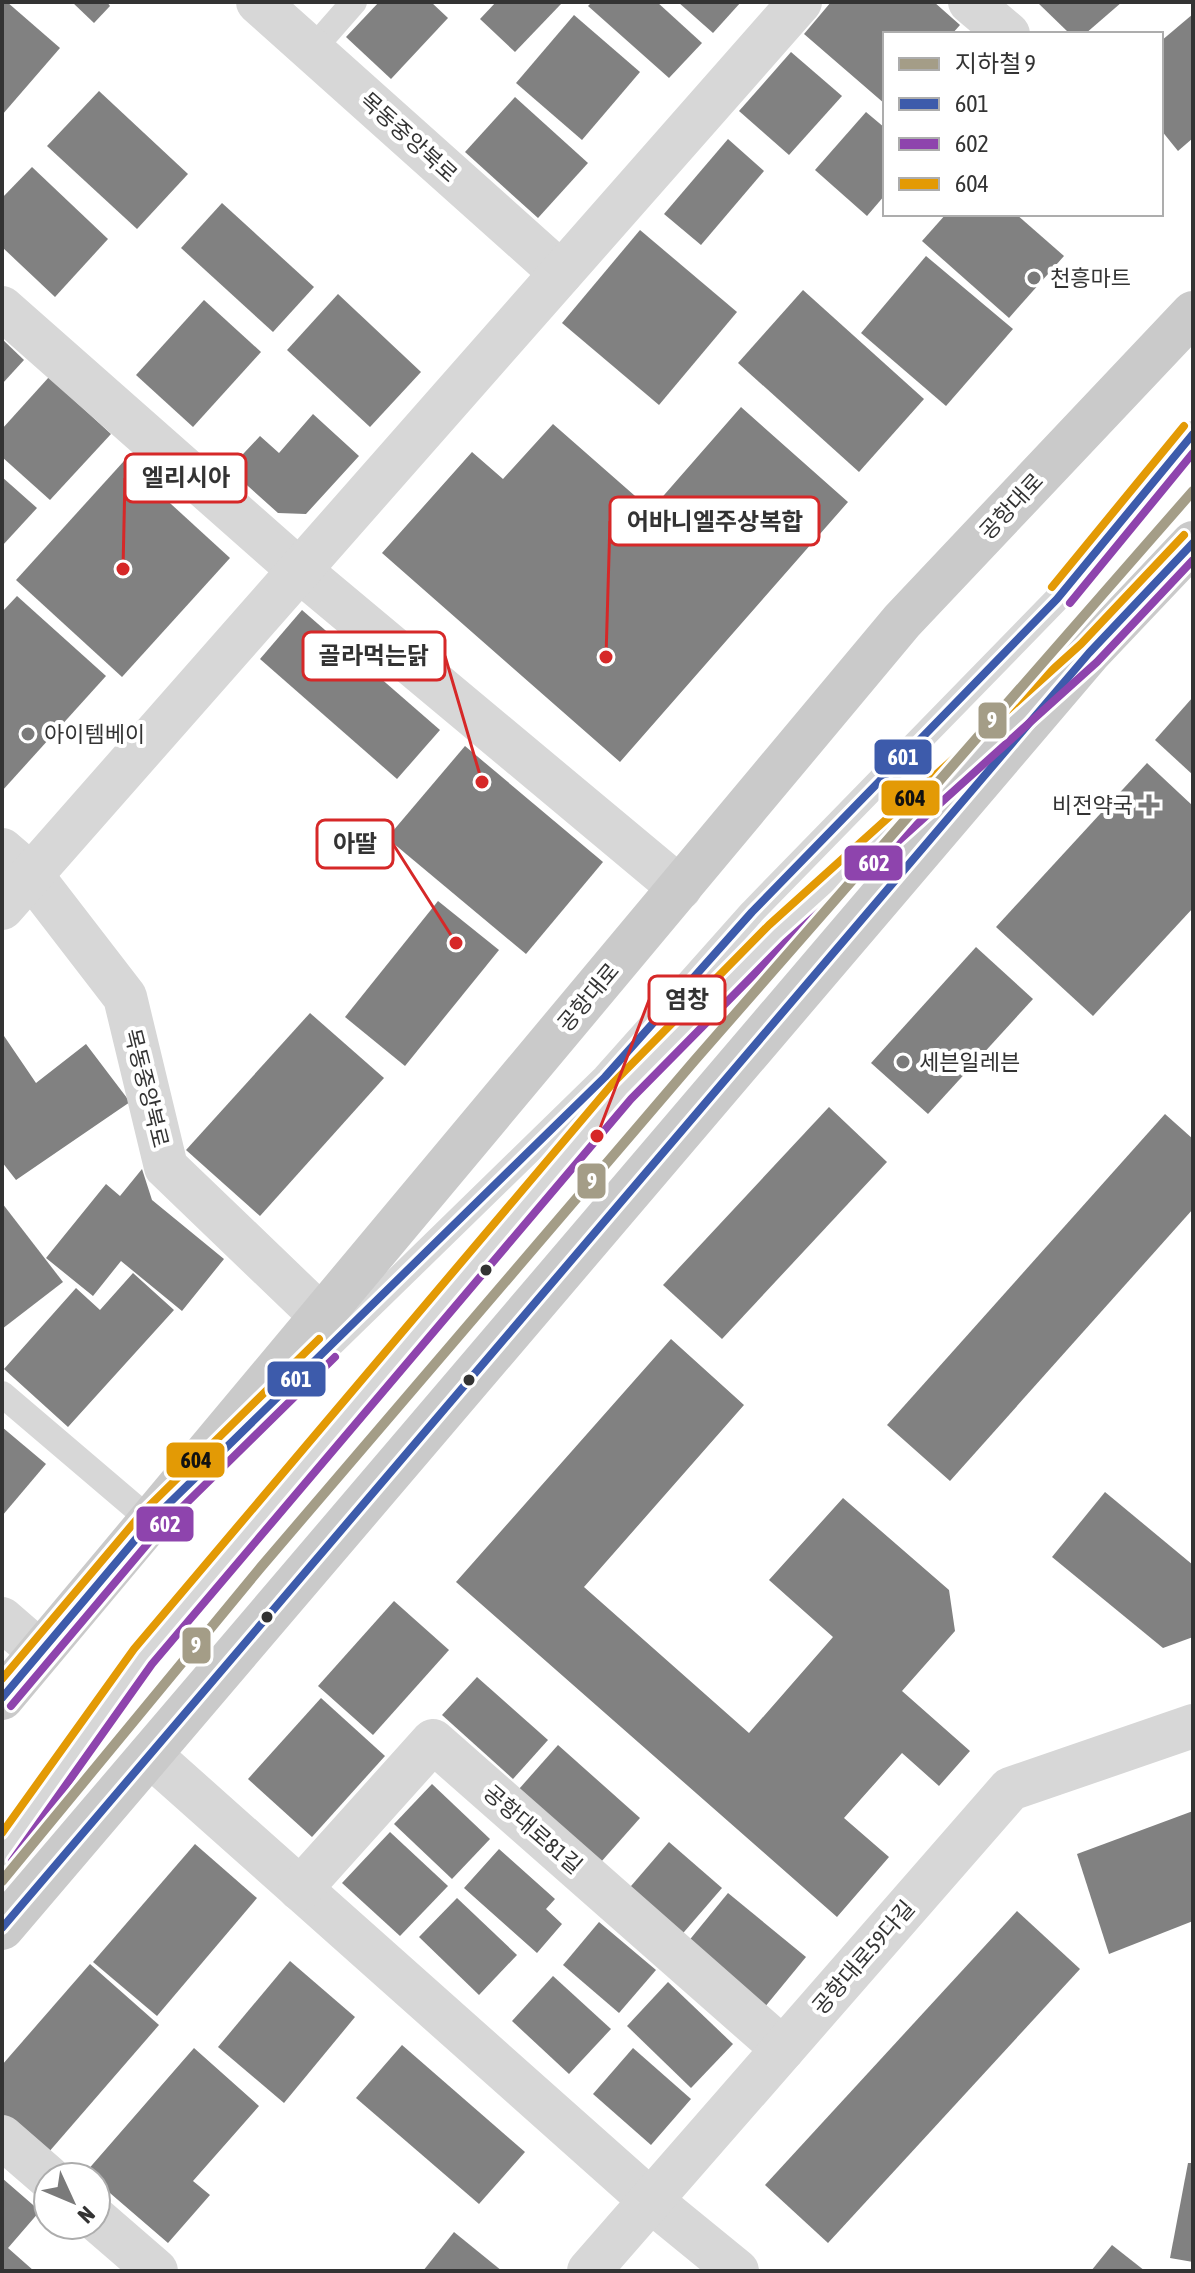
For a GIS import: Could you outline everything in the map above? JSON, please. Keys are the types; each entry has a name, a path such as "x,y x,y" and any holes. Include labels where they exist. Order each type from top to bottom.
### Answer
{"main road":[{"name":"공항대로","path":"2,1698 902,621 1193,313"},
{"path":"2,1928 1089,653 1193,543"}],"street":[{"name":"목동중앙북로","path":"258,2 561,273"},
{"path":"2,908 16,863 299,570 800,2"},
{"path":"970,2 1006,32"},
{"path":"2,308 299,570 680,888"},
{"name":"목동중앙북로","path":"16,863 125,997 166,1167 321,1316"},
{"path":"2,1619 40,1652"},
{"name":"공항대로59다길","path":"589,2271 1010,1789 1193,1726"},
{"name":"공항대로81길","path":"300,1889 433,1741 783,2049"},
{"path":"150,1755 650,2200 737,2271"},
{"path":"2,2137 32,2163"},
{"path":"112,2233 156,2271"}],"lane":[{"path":"312,50 354,2"},
{"path":"2,1394 151,1521 605,1077 752,912 1057,599 1193,434"},
{"path":"2,1854 143,1657 622,1091 777,934 1089,653"}],"building":[{"path":"2,2 7,2 60,48 2,115"},
{"path":"72,2 107,2 110,6 94,23"},
{"path":"379,2 431,2 448,18 391,79 346,37"},
{"path":"496,2 561,4 515,52 480,19"},
{"path":"592,2 657,2 702,43 669,78 588,6"},
{"path":"678,2 741,2 713,33"},
{"path":"831,2 934,2 960,25 954,32 883,32 883,102 804,34"},
{"path":"1037,2 1122,2 1087,32 1068,32"},
{"path":"1193,14 1193,138 1178,151 1163,132 1163,39"},
{"path":"574,15 640,72 582,140 516,83"},
{"path":"791,52 842,96 789,155 739,111"},
{"path":"99,91 188,174 137,229 47,146"},
{"path":"515,97 588,163 538,218 465,152"},
{"path":"866,112 883,126 883,197 867,216 815,170"},
{"path":"728,139 764,171 701,245 664,214"},
{"path":"32,167 108,239 55,297 2,247 2,198"},
{"path":"222,203 314,287 273,332 181,248"},
{"path":"944,216 1018,216 1064,256 1009,318 922,241"},
{"path":"640,230 737,312 659,405 562,323"},
{"path":"926,256 1013,329 946,406 861,333"},
{"path":"803,290 924,399 859,472 738,363"},
{"path":"338,294 421,372 370,427 287,350"},
{"path":"204,300 261,352 193,427 136,375"},
{"path":"2,339 24,360 2,384"},
{"path":"49,377 111,434 50,500 2,457 2,429"},
{"path":"741,407 848,502 620,762 382,553 472,452 503,479 553,424 651,510"},
{"path":"313,414 359,456 306,514 278,513 229,469 260,436 279,453"},
{"path":"124,461 230,558 122,677 16,580"},
{"path":"2,477 37,508 2,546"},
{"name":"아이템베이","path":"17,596 106,676 2,791 2,612"},
{"path":"302,610 440,730 397,779 260,659"},
{"path":"1193,697 1193,775 1155,740"},
{"path":"465,746 603,862 526,954 387,838"},
{"path":"1147,763 1193,806 1193,908 1093,1016 996,927"},
{"path":"438,901 499,950 405,1066 345,1017"},
{"path":"976,947 1033,999 928,1114 871,1063"},
{"path":"310,1013 384,1078 260,1216 186,1150"},
{"path":"2,1033 36,1083 86,1044 130,1102 16,1180 2,1162"},
{"path":"829,1107 887,1162 722,1339 663,1285"},
{"path":"1165,1114 1193,1139 1193,1209 950,1481 887,1425"},
{"path":"142,1169 152,1200 224,1259 182,1311 121,1261 93,1296 46,1258 106,1184 120,1196"},
{"path":"2,1203 63,1282 2,1329"},
{"path":"133,1273 174,1310 68,1427 4,1369 76,1288 100,1310"},
{"path":"671,1339 744,1405 584,1587 749,1733 833,1637 769,1580 843,1498 949,1590 955,1631 902,1691 970,1751 939,1786 902,1753 844,1818 889,1857 837,1917 456,1582"},
{"path":"2,1427 46,1464 2,1516"},
{"path":"1105,1492 1193,1565 1193,1637 1163,1648 1052,1557"},
{"path":"394,1601 449,1650 373,1735 318,1686"},
{"path":"477,1677 548,1740 513,1779 442,1715"},
{"path":"321,1698 385,1756 312,1837 248,1779"},
{"path":"558,1745 640,1818 601,1862 519,1789"},
{"path":"432,1784 490,1839 452,1879 394,1824"},
{"path":"1193,1811 1193,1921 1109,1954 1077,1854"},
{"path":"390,1832 448,1886 400,1936 342,1883"},
{"path":"669,1842 722,1888 678,1939 625,1893"},
{"path":"195,1844 257,1898 157,2016 93,1962"},
{"path":"499,1849 555,1899 546,1909 562,1924 537,1953 464,1888"},
{"path":"728,1893 806,1957 764,2008 687,1943"},
{"path":"457,1898 517,1955 479,1995 419,1937"},
{"path":"1017,1911 1080,1969 828,2243 765,2185"},
{"path":"599,1922 656,1970 619,2013 563,1965"},
{"path":"290,1961 355,2017 284,2103 218,2047"},
{"path":"90,1964 159,2025 48,2153 2,2114 2,2065"},
{"path":"553,1976 611,2029 569,2074 512,2021"},
{"path":"668,1982 733,2044 691,2088 627,2026"},
{"path":"402,2045 525,2152 479,2204 356,2098"},
{"path":"194,2048 259,2106 193,2181 210,2195 168,2243 112,2195 112,2161 96,2161"},
{"path":"633,2048 691,2099 651,2145 593,2094"},
{"path":"1188,2163 1193,2163 1193,2262 1170,2258"},
{"path":"2,2178 32,2204 32,2220 8,2248 34,2271 2,2271"},
{"path":"454,2232 502,2271 423,2271"},
{"path":"1112,2245 1145,2271 1091,2271"}],"metro line":[{"name":"9","path":"2,1881 261,1567 695,1060 1193,491"}],"transit line":[{"name":"604","path":"1052,587 1184,426"},
{"name":"601","path":"2,1698 151,1521 605,1077 752,912 1057,599 1193,434"},
{"name":"602","path":"1070,603 1193,453"},
{"name":"604","path":"2,1833 134,1649 613,1083 769,925 1081,644 1184,535"},
{"name":"601","path":"2,1928 1089,653 1193,543"},
{"name":"602","path":"12,1861 152,1664 631,1099 785,943 1097,662 1193,560"},
{"name":"604","path":"2,1679 143,1512 319,1339"},
{"name":"602","path":"11,1706 160,1529 335,1357"}],"place":[{"name":"천흥마트","path":"1034,278"},
{"name":"엘리시아","path":"123,569"},
{"name":"어바니엘주상복합","path":"606,657"},
{"name":"아이템베이","path":"28,734"},
{"name":"골라먹는닭","path":"482,782"},
{"name":"비전약국","path":"1149,805"},
{"name":"아딸","path":"456,943"},
{"name":"세븐일레븐","path":"903,1062"},
{"name":"염창","path":"597,1136"}]}
